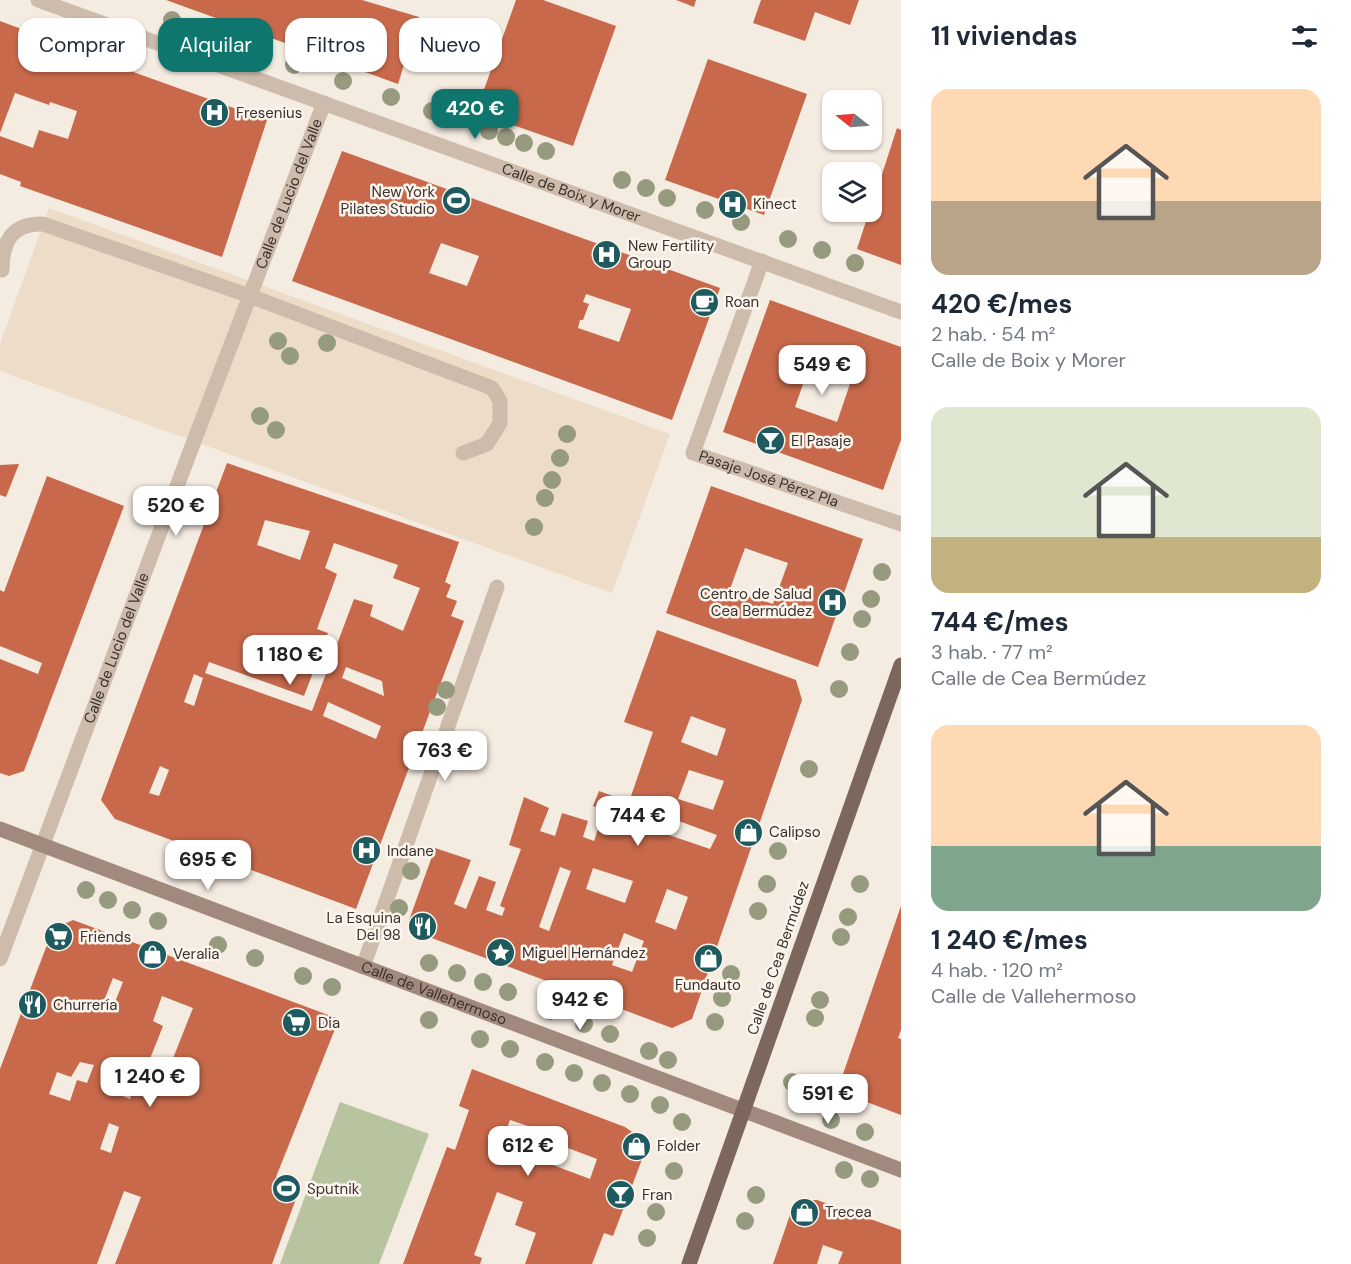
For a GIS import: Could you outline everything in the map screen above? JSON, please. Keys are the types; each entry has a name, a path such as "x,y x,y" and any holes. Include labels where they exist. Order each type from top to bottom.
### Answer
{"main road":[{"name":"Calle de Cea Bermúdez","path":"689,1264 901,664"}],"street":[{"name":"Calle de Boix y Morer","path":"38,0 901,312"},
{"name":"Calle de Lucio del Valle","path":"0,960 194,441 324,103"},
{"path":"2,270 2,254 9,237 19,229 32,224 43,224 250,296 492,388 500,401 500,423 487,444 463,453"},
{"name":"Pasaje José Pérez Pla","path":"762,261 693,453 901,524"},
{"path":"363,967 497,586"},
{"name":"Calle de Vallehermoso","path":"0,829 901,1170"}],"green space":[{"path":"340,1102 429,1134 379,1264 280,1264"}],"shaded area":[{"path":"49,208 670,434 612,593 0,371 0,344"}],"building":[{"path":"166,0 362,0 419,17 399,18 399,72 402,72 398,84 365,72 387,72 387,18 285,18 285,43 273,39 273,18 216,18"},
{"path":"516,0 543,0 616,26 573,146 476,112 490,72 502,72 502,39"},
{"path":"676,0 696,0 694,7"},
{"path":"761,0 859,0 850,25 815,12 805,41 753,23"},
{"path":"0,21 18,28 18,72 133,72 267,120 222,257 20,186 21,182 0,174 0,136 33,148 39,130 68,139 77,111 50,102 49,105 15,93 0,133"},
{"path":"708,59 807,94 764,215 665,180"},
{"path":"897,128 901,130 901,265 857,249 866,222 882,222 882,174"},
{"path":"342,151 720,288 672,420 292,281","holes":["441,243 479,256 467,286 429,273","586,294 631,309 619,342 578,328 589,304 583,302"]},
{"path":"770,300 901,347 901,440 883,490 723,432","holes":["809,367 851,381 837,422 795,407"]},
{"path":"227,463 459,542 445,582 451,585 446,597 457,601 451,616 464,621 356,909 115,819 101,800","holes":["265,520 310,531 300,560 257,545","334,543 398,565 393,578 420,588 403,631 370,616 373,605 354,599 312,711 205,673 209,662 304,696 328,633 317,629 337,574 325,568","346,667 382,681 384,696 342,678","194,674 203,678 194,706 184,702","328,702 381,726 376,739 323,716","160,766 169,770 159,796 149,793"]},
{"path":"19,464 6,497 0,495 0,465"},
{"path":"47,476 124,506 24,771 9,776 0,773 0,659 38,674 42,663 0,646 0,590 4,592"},
{"path":"711,486 863,539 818,667 666,613","holes":["745,548 788,563 773,604 730,589"]},
{"path":"657,630 796,680 802,700 692,1019 672,1028 413,931 408,923 435,848 471,860 454,904 466,909 479,876 496,882 486,910 502,916 505,908 500,906 521,849 509,845 524,797 549,808 540,831 555,836 562,813 588,821 583,837 594,841 604,811 593,806 599,791 629,802 653,732 624,722","holes":["691,716 726,729 717,756 681,742","689,770 724,781 713,810 678,799","638,806 656,813 649,828 631,820","665,816 717,835 710,849 660,832","560,867 571,871 549,931 539,927","593,868 633,881 625,903 586,889","667,889 688,897 676,930 655,922","624,933 644,941 632,972 612,965"]},
{"path":"901,906 901,1030 898,1038 901,1039 901,1115 851,1096 842,1077"},
{"path":"73,920 339,1019 276,1177 301,1185 272,1264 115,1264 141,1197 124,1191 97,1264 0,1264 0,1069 53,929","holes":["113,978 123,982 113,1007 103,1003","162,996 193,1008 158,1096 134,1088 130,1099 117,1094 123,1077 140,1084 163,1026 153,1021","80,1062 94,1065 87,1083 77,1080 70,1101 49,1094 57,1072 71,1077","109,1123 119,1127 111,1153 100,1149"]},
{"path":"472,1069 625,1127 638,1136 644,1147 641,1162 613,1236 604,1233 592,1264 525,1264 536,1233 515,1225 523,1202 497,1192 474,1255 482,1258 480,1264 403,1264 447,1147 455,1150 469,1110 459,1106","holes":["510,1120 528,1126 516,1160 498,1153","552,1142 597,1159 590,1179 545,1162"]},
{"path":"817,1200 901,1230 901,1264 838,1264 843,1252 823,1245 817,1264 773,1264 791,1212 804,1201"}],"place":[{"name":"Fresenius","path":"215,113"},
{"name":"New York Pilates Studio","path":"456,201"},
{"name":"Kinect","path":"732,204"},
{"name":"New Fertility Group","path":"607,255"},
{"name":"Roan","path":"704,302"},
{"name":"El Pasaje","path":"770,441"},
{"name":"Centro de Salud Cea Bermúdez","path":"833,603"},
{"name":"Calipso","path":"748,832"},
{"name":"Indane","path":"366,851"},
{"name":"La Esquina Del 98","path":"422,927"},
{"name":"Friends","path":"59,937"},
{"name":"Miguel Hernández","path":"501,953"},
{"name":"Veralia","path":"152,954"},
{"name":"Fundauto","path":"708,958"},
{"name":"Churrería","path":"32,1005"},
{"name":"Dia","path":"297,1023"},
{"name":"Folder","path":"636,1146"},
{"name":"Sputnik","path":"286,1189"},
{"name":"Fran","path":"621,1195"},
{"name":"Trecea","path":"804,1212"}]}
